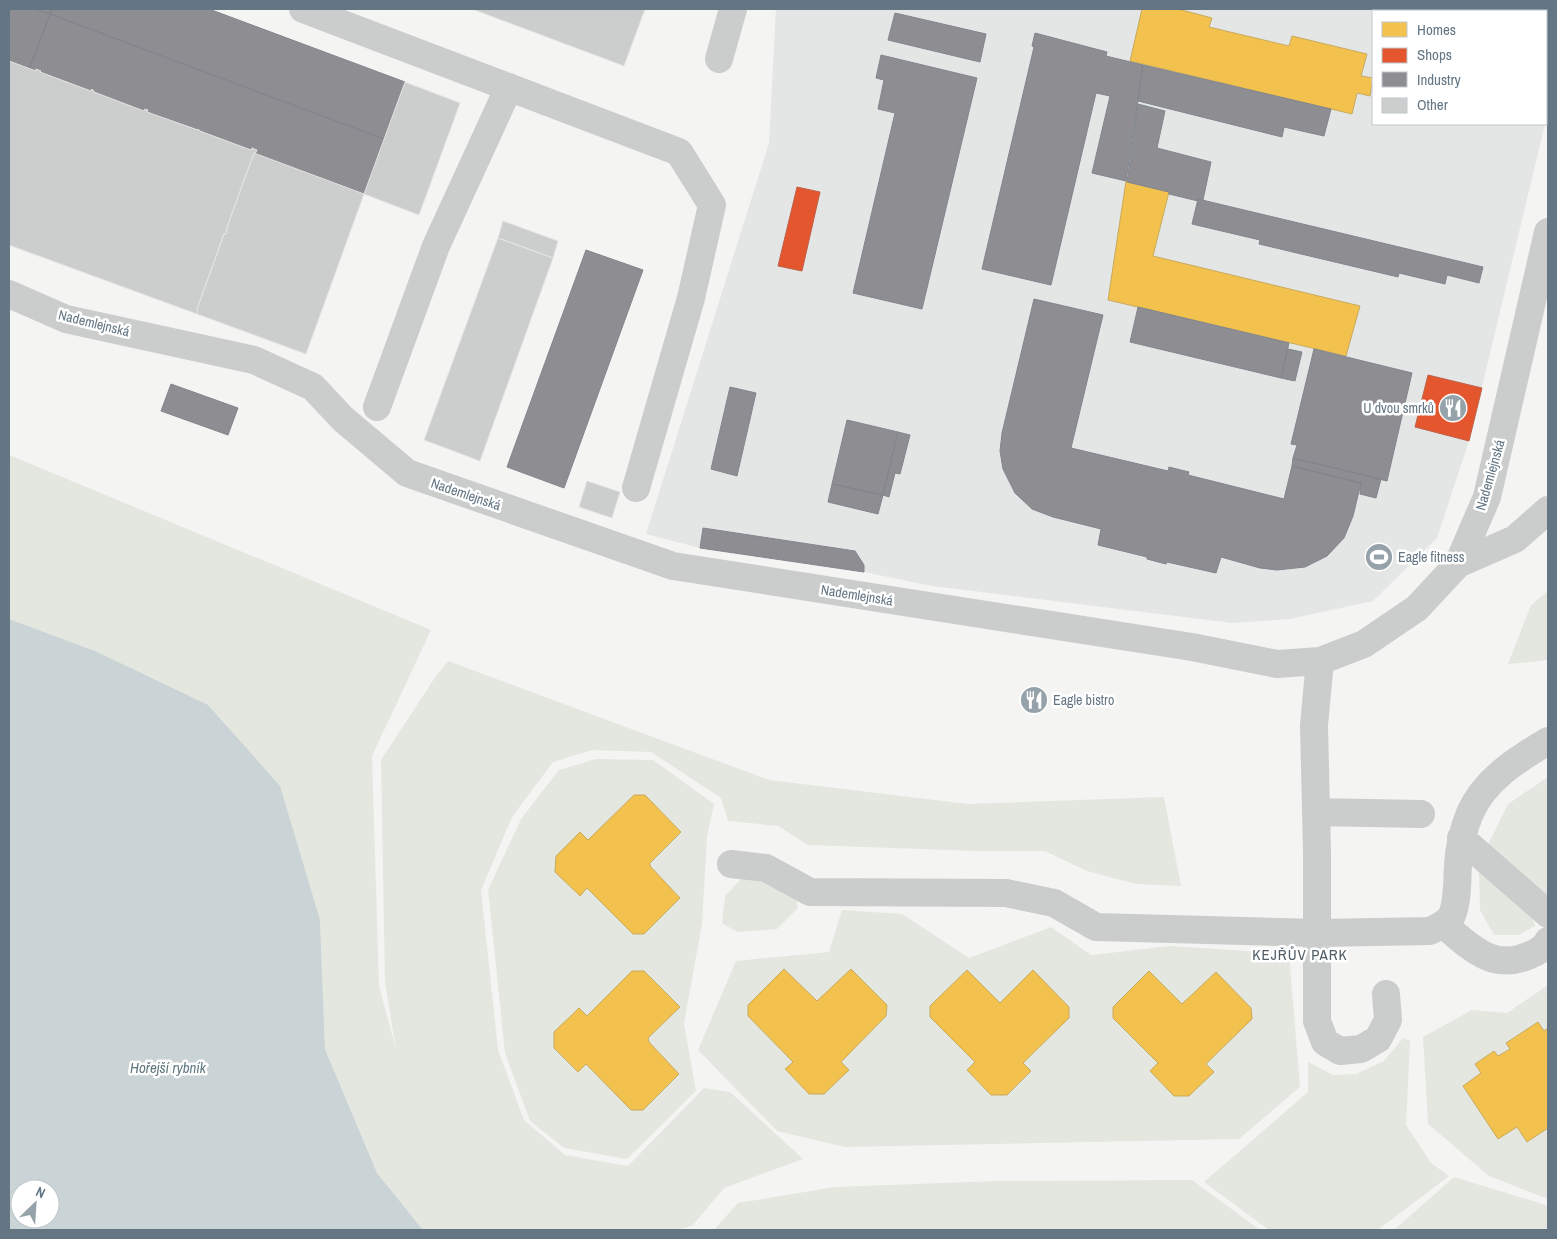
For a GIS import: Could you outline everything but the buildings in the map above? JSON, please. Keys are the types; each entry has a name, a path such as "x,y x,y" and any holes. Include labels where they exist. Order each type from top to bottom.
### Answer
{"street":[{"path":"303,9 679,152 712,205 691,298 636,488"},
{"path":"719,59 733,9"},
{"path":"377,407 436,246 509,87"},
{"name":"Nademlejnská","path":"9,294 66,319 254,360 313,387 343,419 407,473 673,566 1192,647 1277,664 1320,661 1364,644 1417,608 1458,564 1487,497 1540,303 1548,232"},
{"path":"1458,564 1515,539 1548,510"},
{"path":"1320,661 1314,725 1317,852 1317,1022 1325,1042 1340,1051 1361,1049 1378,1039 1388,1020 1386,994"},
{"path":"731,864 766,868 810,892 1006,893 1054,903 1096,927 1317,933 1430,930 1444,924 1452,915 1457,891 1461,838 1471,812 1484,791 1501,772 1525,754 1548,741"},
{"path":"1316,812 1421,814"},
{"path":"1461,838 1548,914"},
{"path":"1444,924 1482,955 1498,961 1517,961 1538,951 1547,945 1548,941"}],"shaded area":[{"path":"776,9 1548,9 1547,115 1547,10 1372,10 1372,125 1545,125 1469,441 1437,538 1373,601 1290,619 1232,623 932,586 864,572 700,548 646,534 769,143"},
{"path":"9,455 431,630 372,756 379,986 396,1049 385,983 381,760 438,673 448,661 769,780 968,804 1164,797 1181,886 1136,884 1087,871 1045,851 977,851 808,845 778,826 728,821 721,798 651,752 592,750 553,762 512,817 481,890 498,1050 524,1120 565,1155 628,1166 704,1088 730,1092 803,1159 724,1188 692,1226 677,1230 423,1230 377,1173 325,1049 320,920 95,651 9,619"},
{"path":"1548,591 1548,660 1508,664 1531,605"},
{"path":"596,759 653,760 714,804 707,837 702,924 684,1023 696,1091 627,1159 564,1148 530,1121 505,1053 488,890 521,819 559,770","holes":["634,795 645,795 681,831 650,863 650,866 680,898 644,934 633,934 587,888 579,896 555,872 556,856 580,832 588,840","632,971 644,971 679,1007 648,1038 649,1042 679,1074 643,1110 586,1064 578,1072 554,1048 554,1032 579,1008 587,1016"]},
{"path":"1548,777 1548,895 1488,845 1508,804"},
{"path":"1479,869 1530,912 1535,926 1519,935 1494,935 1480,910"},
{"path":"746,874 796,898 798,908 777,929 737,932 722,923 725,896"},
{"path":"842,910 902,914 969,958 1051,927 1091,955 1170,946 1289,954 1300,1087 1239,1139 845,1147 777,1131 698,1050 736,961 829,952","holes":["784,969 817,1001 851,969 886,1005 886,1016 841,1062 824,1094 808,1094 785,1070 793,1062 748,1016 748,1005","967,970 1000,1003 1033,970 1069,1007 1069,1018 1023,1063 1031,1071 1007,1095 991,1095 968,1071 975,1062 930,1017 930,1006","1149,971 1182,1004 1216,972 1251,1008 1251,1019 1206,1064 1214,1072 1189,1096 1174,1096 1150,1071 1158,1063 1113,1018 1113,1007"]},
{"path":"1548,985 1548,1028 1544,1031 1538,1022 1506,1043 1510,1049 1498,1056 1494,1051 1475,1064 1481,1073 1463,1086 1498,1139 1517,1127 1527,1142 1548,1128 1548,1199 1489,1176 1428,1124 1423,1037 1472,1010 1507,1013"},
{"path":"1403,1038 1410,1041 1406,1125 1431,1163 1449,1176 1379,1229 1269,1230 1204,1182 1308,1092 1308,1062 1333,1075 1356,1074 1384,1061"},
{"path":"1454,1177 1546,1205 1548,1204 1548,1230 1394,1230"},
{"path":"1192,1180 1260,1230 714,1230 738,1203 835,1187 997,1181"}],"water":[{"name":"Hořejší rybník","path":"9,619 95,651 208,705 280,786 320,920 325,1049 377,1173 423,1230 9,1230"}],"place":[{"name":"U dvou smrků","path":"1453,408"},
{"name":"Eagle fitness","path":"1379,557"},
{"name":"Eagle bistro","path":"1034,700"}],"district":[{"name":"KEJŘŮV PARK","path":"1300,954"}]}
